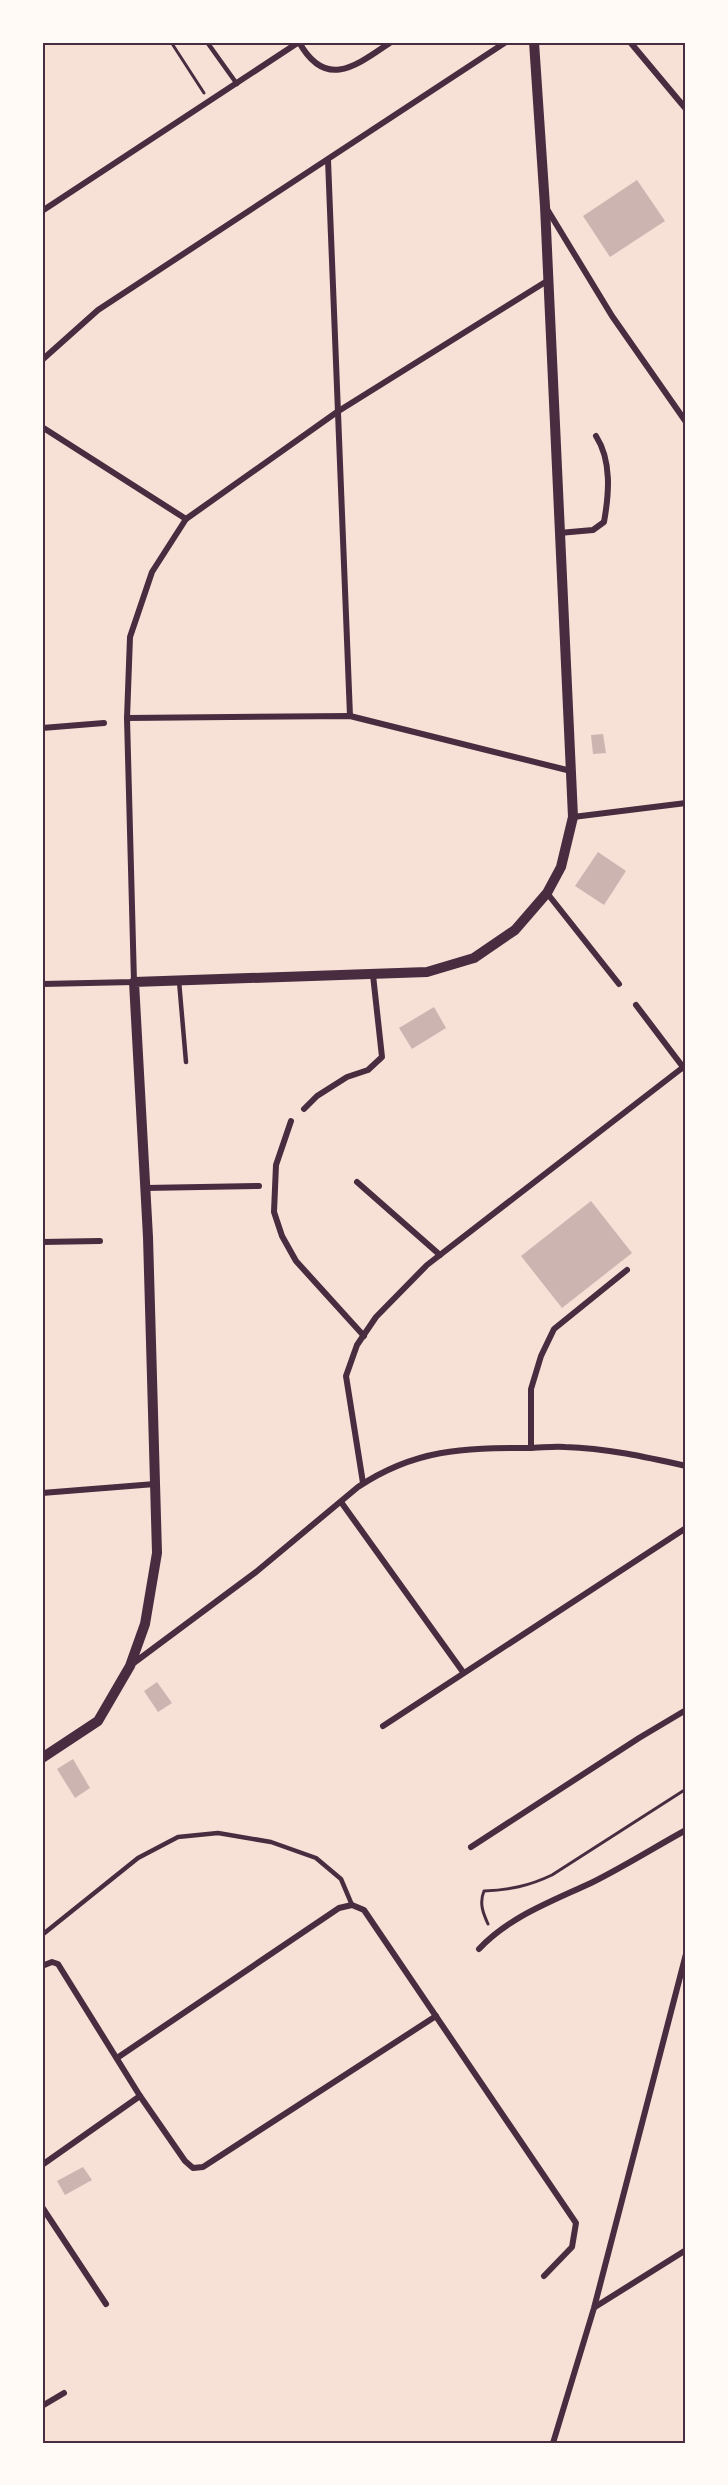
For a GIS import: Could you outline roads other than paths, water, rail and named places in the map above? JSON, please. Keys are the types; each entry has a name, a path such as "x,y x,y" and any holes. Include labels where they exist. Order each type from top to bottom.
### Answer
{"street":[{"path":"42,211 299,42 310,60 334,70 354,68 392,42"},
{"path":"42,360 98,310 507,42"},
{"path":"42,984 427,972 474,958 516,930 547,893 561,867 573,816 545,206 534,42"},
{"path":"630,42 686,109"},
{"path":"328,160 350,716"},
{"path":"545,206 612,316 686,422"},
{"path":"42,1758 98,1721 130,1666 145,1624 157,1553 145,1188 134,982 127,718 130,637 152,572 186,519 338,412 547,281"},
{"path":"42,427 186,519"},
{"path":"559,533 593,530 604,522 608,496 606,465 603,447 596,436"},
{"path":"127,718 350,716 571,771"},
{"path":"42,728 104,723"},
{"path":"573,816 686,803"},
{"path":"547,893 619,984"},
{"path":"304,1109 317,1096 347,1077 368,1070 382,1057 373,975"},
{"path":"363,1483 346,1376 350,1360 376,1317 427,1265 685,1068 636,1005"},
{"path":"291,1121 276,1165 274,1212 282,1236 296,1262 364,1336"},
{"path":"357,1182 440,1255"},
{"path":"145,1188 259,1186"},
{"path":"42,1242 100,1241"},
{"path":"531,1448 531,1389 541,1356 554,1329 627,1270"},
{"path":"130,1666 255,1572 363,1483 413,1459 468,1448 564,1447 633,1454 686,1466"},
{"path":"42,1493 155,1484"},
{"path":"341,1502 463,1672"},
{"path":"383,1726 686,1528"},
{"path":"471,1847 686,1710"},
{"path":"479,1949 492,1934 527,1912 594,1881 686,1830"},
{"path":"117,2058 339,1908 352,1905 364,1910 576,2223 572,2247 544,2276"},
{"path":"553,2443 594,2308 686,1954"},
{"path":"42,1966 52,1962 58,1964 140,2096 185,2161 194,2168 202,2167 436,2016"},
{"path":"42,2164 140,2096"},
{"path":"42,2207 106,2304"},
{"path":"594,2308 686,2250"},
{"path":"42,2406 64,2393"}],"lane":[{"path":"207,42 237,84"},
{"path":"179,981 186,1062"},
{"path":"42,1935 138,1858 178,1837 218,1833 271,1842 316,1858 341,1879 352,1905"}]}
